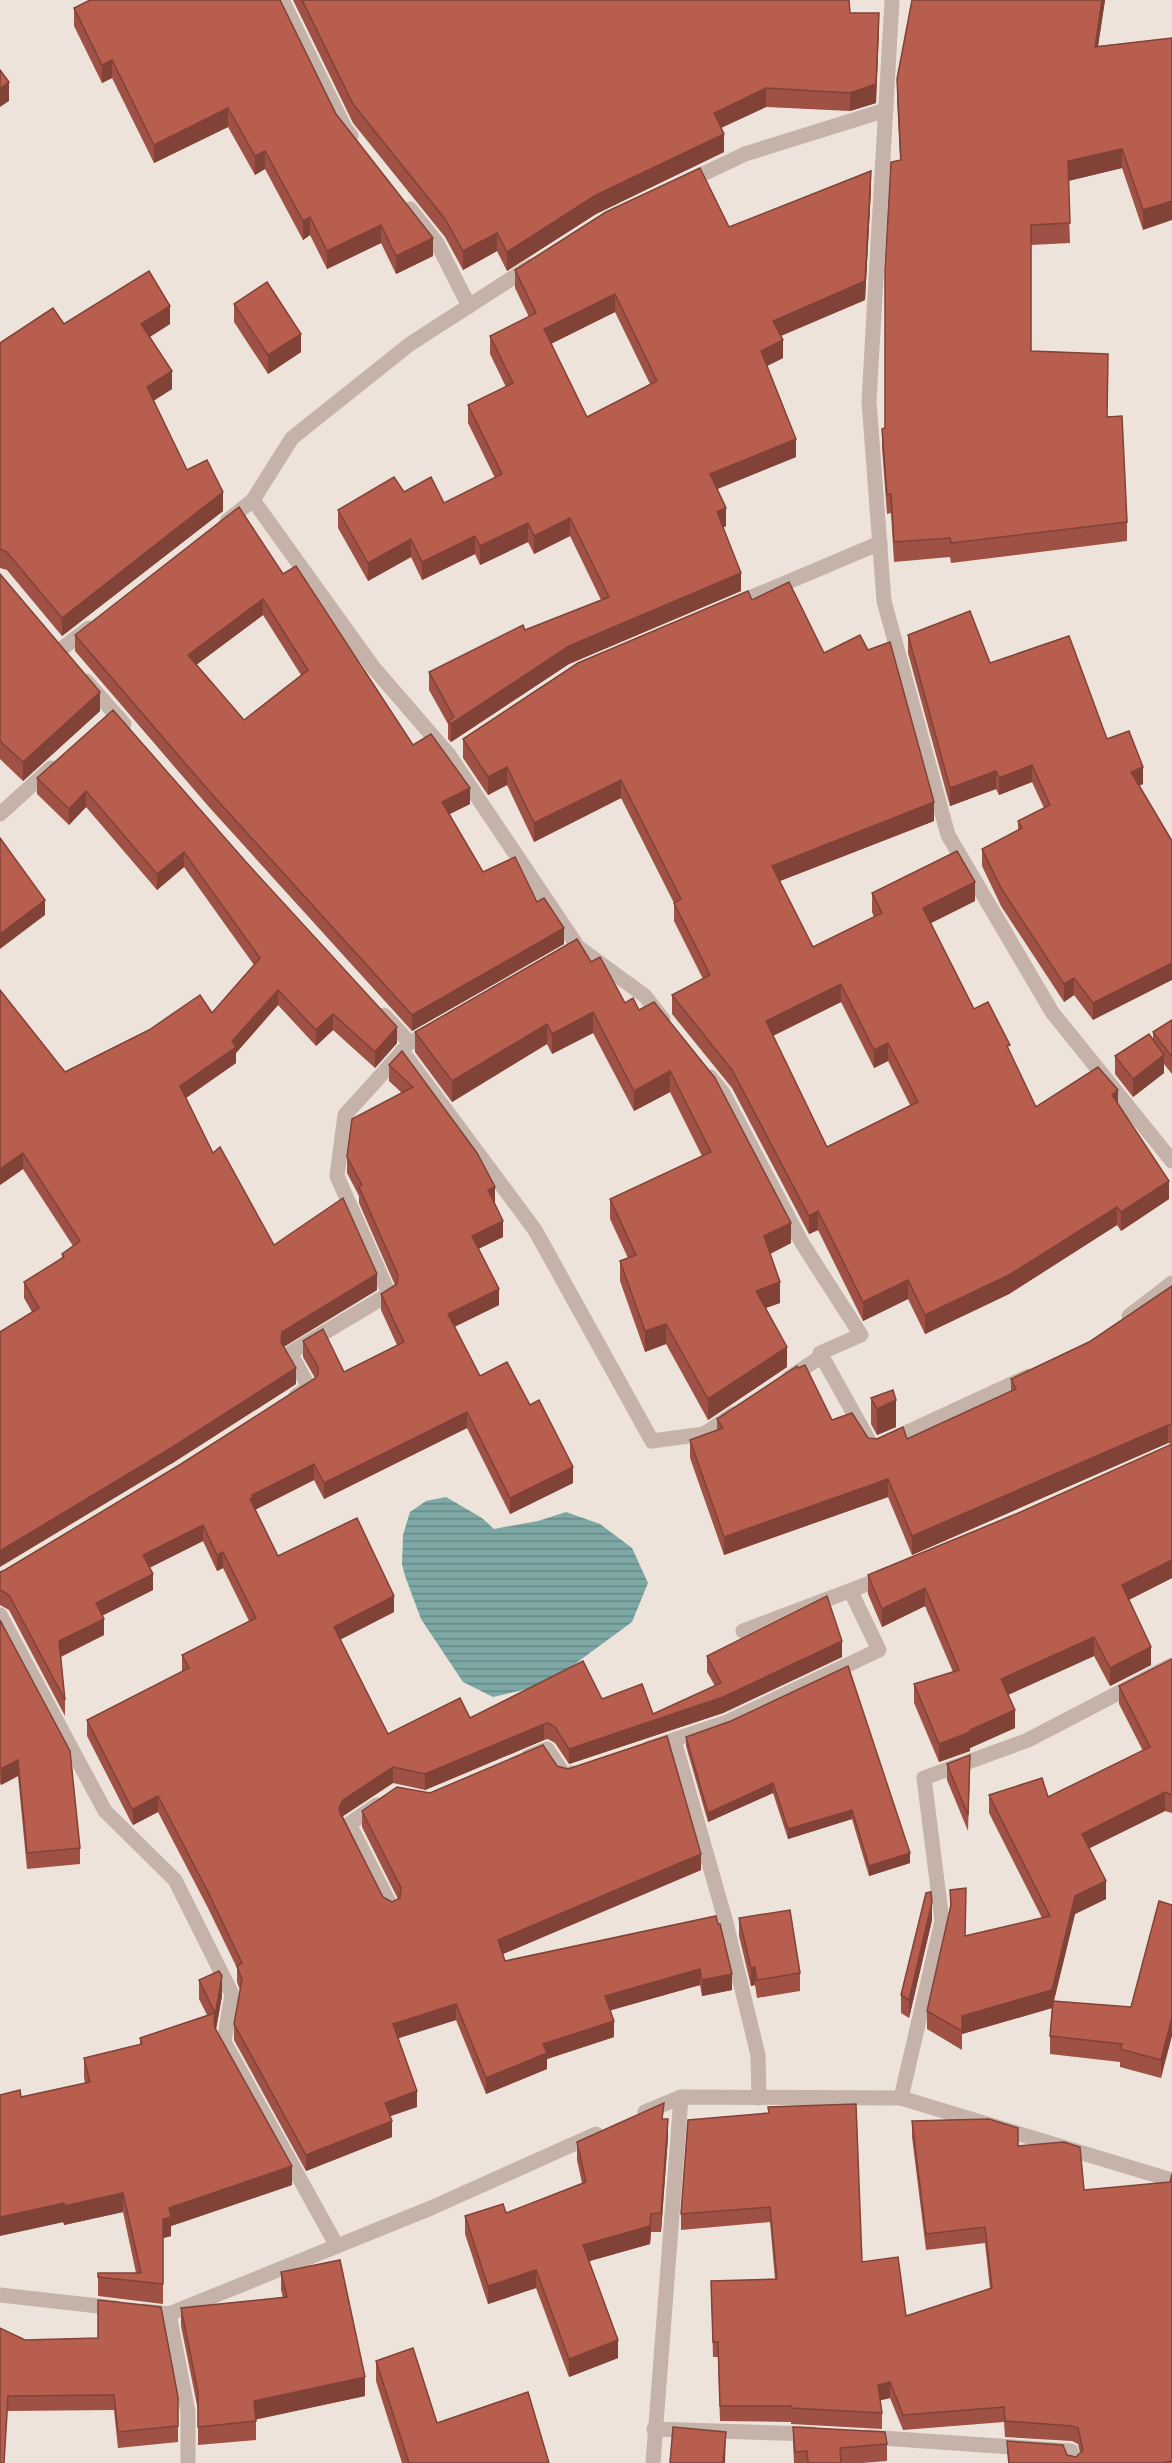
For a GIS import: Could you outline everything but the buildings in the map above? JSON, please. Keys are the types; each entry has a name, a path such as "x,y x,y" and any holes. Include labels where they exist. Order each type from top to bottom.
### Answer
{"street":[{"path":"282,0 345,128 359,146"},
{"path":"892,0 869,401 884,601 948,836 1052,1012 1172,1161"},
{"path":"673,188 745,154 886,110"},
{"path":"402,199 437,243 469,306"},
{"path":"216,530 253,500 292,438 410,344 545,258"},
{"path":"253,500 373,667 454,752 578,947 645,996 673,1032"},
{"path":"716,612 880,543"},
{"path":"105,616 63,654 109,716 136,738"},
{"path":"0,814 61,759"},
{"path":"559,958 578,947"},
{"path":"377,1008 535,1230 652,1441 704,1434 750,1403"},
{"path":"281,1405 309,1387 291,1353 389,1294 337,1176 345,1115 406,1047 440,1026"},
{"path":"702,1067 723,1093 802,1243 861,1335 820,1353 873,1448 1042,1370"},
{"path":"1120,1323 1172,1282"},
{"path":"777,1385 822,1356"},
{"path":"743,1631 902,1571"},
{"path":"631,1754 727,1722 879,1650 851,1592"},
{"path":"0,1615 105,1811 175,1880 232,1994 224,2042 337,2246"},
{"path":"901,2098 942,1921 924,1778 1028,1740 1172,1665"},
{"path":"674,1740 725,1919 758,2055 759,2098"},
{"path":"517,1762 548,1749 565,1776 587,1768"},
{"path":"386,1798 349,1824 392,1908"},
{"path":"635,2116 681,2097 901,2098 1172,2180"},
{"path":"653,2463 681,2097"},
{"path":"0,2295 169,2314 431,2208 613,2126"},
{"path":"169,2314 188,2412 188,2463"},
{"path":"654,2429 823,2435"},
{"path":"846,2436 1071,2451 1074,2463"}],"water":[{"path":"446,1497 482,1518 494,1529 538,1521 566,1512 600,1524 632,1548 648,1583 632,1622 568,1669 527,1689 493,1697 463,1682 421,1619 402,1564 403,1535 410,1512 426,1501"}]}
